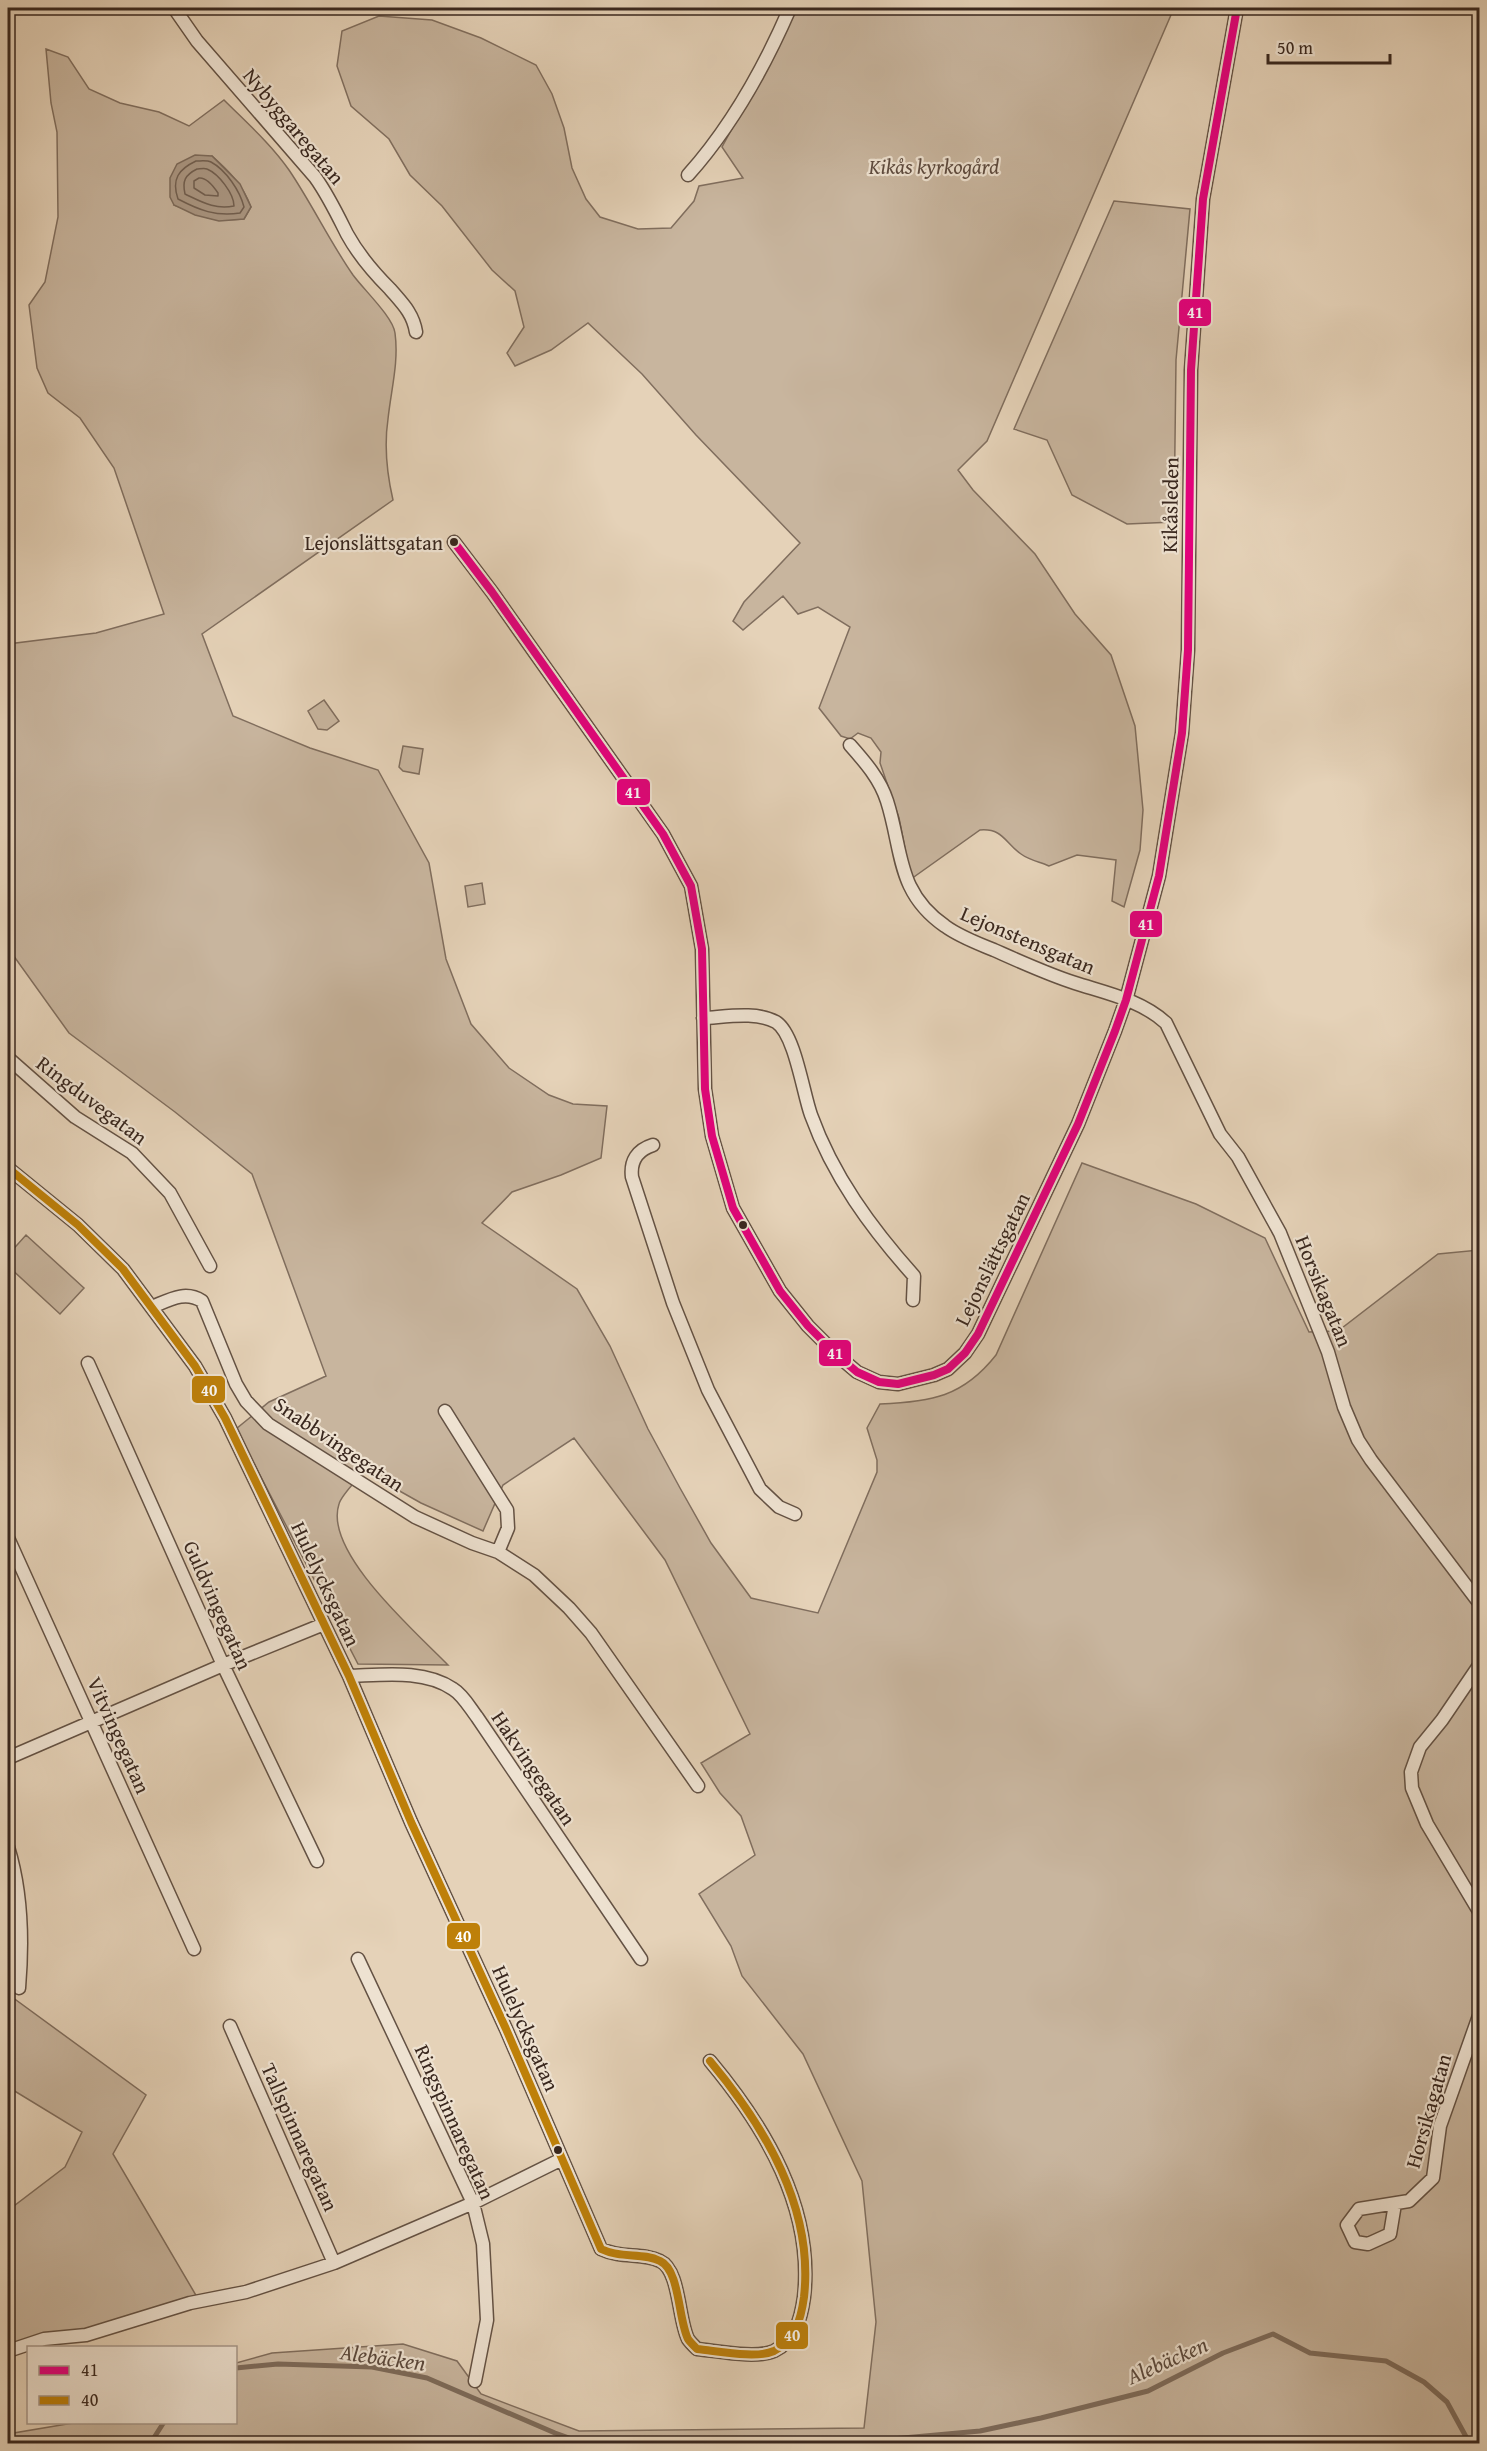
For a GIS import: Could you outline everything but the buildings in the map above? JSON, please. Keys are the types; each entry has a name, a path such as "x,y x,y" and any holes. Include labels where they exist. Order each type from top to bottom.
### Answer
{"street":[{"name":"Nybyggaregatan","path":"174,8 197,41 315,177 328,195 360,254 407,307 415,323 416,332"},
{"path":"688,175 723,134 790,8"},
{"name":"Kikåsleden","path":"1126,1000 1159,876 1182,733 1188,650 1191,369 1197,270 1203,199 1236,8"},
{"name":"Lejonslättsgatan","path":"454,542 663,834 691,886 702,950 705,1089 712,1137 722,1173 738,1217 780,1291 808,1326 857,1372 879,1382 898,1384 919,1380 948,1369 965,1353 978,1334 1078,1124 1126,1000"},
{"name":"Lejonstensgatan","path":"850,745 875,774 887,801 903,872 925,909 944,926 973,941 1044,973 1126,1000"},
{"name":"Horsikagatan","path":"1126,1000 1153,1011 1166,1023 1220,1134 1238,1157 1280,1233 1328,1352 1344,1407 1358,1440 1479,1604"},
{"path":"703,1018 738,1016 765,1018 776,1022 787,1034 811,1115 823,1143 856,1203 878,1235 914,1276 913,1300"},
{"name":"Ringduvegatan","path":"8,1058 75,1118 132,1153 170,1193 210,1266"},
{"path":"653,1145 638,1152 631,1168 632,1178 676,1309 708,1390 750,1474 771,1501 795,1514"},
{"name":"Hulelycksgatan","path":"8,1168 85,1232 123,1269 195,1366 225,1418 349,1676 411,1822 471,1950 601,2249 614,2255 644,2257 661,2261 668,2266 688,2340 697,2349 755,2354 773,2352 788,2342 802,2317 806,2278 804,2250 796,2207 765,2136 739,2095 710,2061"},
{"name":"Snabbvingegatan","path":"152,1307 176,1296 193,1295 202,1301 236,1384 246,1401 268,1424 415,1517 472,1544 498,1552 534,1575 569,1608 591,1633 698,1786"},
{"name":"Guldvingegatan","path":"88,1364 223,1665 317,1861"},
{"path":"445,1411 507,1510 508,1528 498,1552"},
{"name":"Vitvingegatan","path":"8,1538 194,1949"},
{"path":"8,1758 92,1720 324,1624"},
{"path":"1479,1664 1443,1720 1420,1747 1411,1772 1412,1788 1427,1824 1479,1913"},
{"name":"Hakvingegatan","path":"349,1676 399,1674 438,1681 455,1690 477,1717 640,1959"},
{"path":"8,1847 18,1894 22,1952 19,1988"},
{"name":"Ringspinnaregatan","path":"358,1959 473,2203 483,2244 487,2301 487,2320 475,2381"},
{"name":"Horsikagatan","path":"1395,2204 1409,2201 1433,2178 1440,2126 1479,2013"},
{"name":"Tallspinnaregatan","path":"230,2026 334,2263"},
{"path":"8,2351 44,2340 86,2335 190,2303 246,2292 334,2263 473,2203 562,2159"}],"green space":[{"name":"Kikås kyrkogård","path":"798,8 1174,8 987,441 958,470 973,490 1035,554 1075,614 1111,655 1135,726 1143,810 1140,850 1124,907 1112,901 1116,860 1077,855 1049,866 1024,856 999,834 988,830 980,830 911,879 899,818 880,763 881,752 871,738 858,733 850,739 841,736 819,708 850,627 818,607 798,614 783,596 743,630 733,621 744,602 800,543 696,435 642,374 588,323 551,350 515,366 507,353 524,327 515,291 492,270 442,206 410,175 389,139 351,106 337,66 342,31 379,16 432,20 481,38 536,65 552,94 564,128 572,168 586,199 600,217 638,229 671,228 694,201 699,186 743,178 722,147"},
{"path":"46,49 68,57 89,89 120,103 159,112 189,126 224,100 282,160 353,275 384,312 393,327 396,355 386,450 393,500 202,634 233,716 310,748 378,770 429,863 446,959 471,1024 509,1068 549,1095 573,1104 607,1106 601,1158 512,1192 482,1223 577,1289 610,1346 648,1429 680,1488 711,1543 751,1598 818,1613 877,1472 877,1460 867,1428 880,1404 930,1399 945,1394 971,1380 996,1355 1082,1163 1196,1204 1265,1238 1309,1332 1338,1331 1438,1254 1479,1250 1479,2443 8,2443 8,2434 67,2424 237,2424 237,2363 272,2353 403,2344 457,2361 481,2394 579,2431 864,2428 876,2322 862,2181 803,2054 742,1976 731,1946 699,1894 755,1855 741,1816 720,1793 701,1763 750,1734 665,1560 574,1438 503,1485 483,1531 421,1503 364,1471 340,1500 338,1523 345,1545 358,1568 376,1591 448,1665 358,1664 236,1429 269,1402 326,1376 252,1174 175,1112 69,1033 8,948 8,644 96,633 164,614 114,468 80,418 48,393 37,368 29,305 45,282 58,217 57,132 51,103","holes":["212,156 235,179 251,207 244,219 207,218 174,205"]},
{"path":"1114,201 1190,209 1176,360 1174,522 1127,524 1072,495 1047,440 1014,429"},
{"path":"324,700 339,721 327,730 318,729 308,711"},
{"path":"403,746 423,749 419,774 403,771 399,767"},
{"path":"482,883 485,904 468,907 465,886"},
{"path":"26,1235 84,1288 60,1314 8,1266 8,1255"},
{"path":"8,1991 12,1997 146,2095 113,2154 197,2297 8,2353 8,2214 10,2209 65,2167 82,2132 8,2087"}],"water":[{"path":"195,155 212,156 240,184 251,207 244,219 219,221 195,215 174,205 170,197 170,178 177,164"}],"waterway":[{"name":"Alebäcken","path":"837,2444 980,2431 1041,2418 1148,2391 1223,2353 1273,2334 1310,2353 1386,2361 1424,2382 1447,2402 1470,2444"},
{"name":"Alebäcken","path":"237,2368 278,2364 372,2367 427,2378 586,2444"},
{"name":"Alebäcken","path":"150,2444 163,2424"}],"transit line":[{"name":"41","path":"454,542 663,834 691,886 702,949 705,1089 712,1136 733,1208 780,1291 808,1326 857,1372 879,1382 898,1384 948,1369 965,1353 978,1334 1078,1124 1126,1000 1159,876 1182,733 1188,650 1191,370 1203,199 1237,8"},
{"name":"40","path":"8,1168 78,1225 123,1269 195,1366 225,1418 349,1676 411,1822 506,2029 601,2249 617,2254 653,2258 667,2266 675,2284 688,2339 697,2349 726,2353 766,2353 774,2351 787,2341 796,2328 801,2313 805,2264 801,2232 793,2201 767,2141 710,2061"}],"place":[{"name":"Lejonslättsgatan","path":"454,542"}]}
